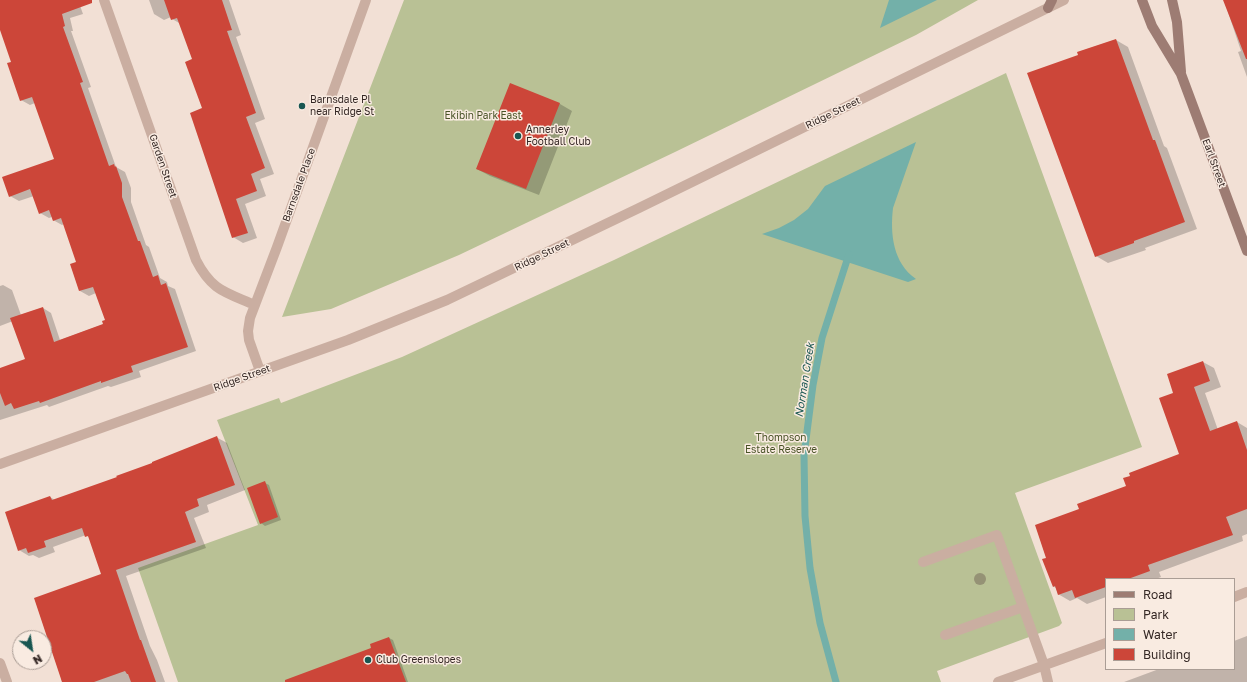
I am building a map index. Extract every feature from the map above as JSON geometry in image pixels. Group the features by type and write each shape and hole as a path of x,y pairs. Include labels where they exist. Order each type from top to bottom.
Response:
{"main road":[{"name":"Earl Street","path":"1142,0 1152,26 1181,74 1247,252"},
{"name":"Earl Street","path":"1172,0 1177,22 1181,74"}],"street":[{"name":"Garden Street","path":"104,0 196,260 213,286 255,305"},
{"name":"Barnsdale Place","path":"260,371 249,340 248,331 250,318 366,0"},
{"name":"Ridge Street","path":"0,464 355,337 447,300 639,208 1050,4 1064,0"},
{"path":"923,562 997,536 1044,665 1048,682"},
{"path":"1235,597 1247,592"},
{"path":"945,635 1023,607"},
{"path":"998,682 1105,643"},
{"path":"0,663 7,682"}],"green space":[{"name":"Ekibin Park East","path":"404,0 978,0 916,35 459,255 331,309 282,317"},
{"name":"Thompson Estate Reserve","path":"1006,73 1142,447 1015,493 1062,623 1059,626 937,671 941,682 178,682 138,568 258,525 217,420 279,398 281,403 402,357 614,260"}],"water":[{"path":"889,0 937,0 880,28"},
{"path":"916,142 893,208 892,228 895,247 902,265 916,279 908,282 762,234 779,228 794,220 808,209 825,186"}],"building":[{"path":"0,0 92,0 92,3 62,14 65,26 63,27 83,82 80,83 109,166 114,164 115,167 116,166 122,183 122,197 138,241 140,241 153,277 158,275 161,285 166,283 188,347 131,366 133,372 101,383 101,381 40,403 39,401 14,409 11,403 5,406 0,393 0,368 25,359 10,318 43,307 54,342 103,324 102,321 105,320 93,287 79,291 70,264 76,262 61,218 53,221 49,210 39,214 30,189 9,197 2,177 54,159 32,97 20,101 7,63 11,62 0,30"},
{"path":"164,0 222,0 232,30 227,31 256,113 246,117 265,168 251,174 257,191 236,199 248,233 232,238 190,113 202,108 185,62 192,59 177,18 171,20"},
{"path":"1223,0 1247,0 1247,59 1246,59"},
{"path":"1116,39 1185,222 1095,257 1027,73 1078,55 1077,52"},
{"name":"Annerley Football Club","path":"510,83 560,103 526,189 476,169"},
{"path":"1203,361 1210,381 1194,387 1210,431 1237,421 1247,450 1247,509 1226,517 1233,535 1148,565 1150,571 1131,578 1105,578 1105,587 1075,598 1072,590 1058,595 1055,586 1053,587 1042,559 1046,558 1035,525 1079,509 1077,504 1126,486 1123,478 1130,476 1129,473 1179,454 1159,398 1173,393 1167,374"},
{"path":"217,436 235,485 197,499 199,506 185,512 196,542 116,570 156,682 131,682 125,671 94,682 62,682 52,652 52,630 45,630 34,598 101,574 88,536 85,537 82,528 44,541 46,547 28,553 26,548 18,551 5,512 50,496 52,500 117,477 116,476"},
{"path":"265,481 278,517 260,524 247,488"},
{"name":"Club Greenslopes","path":"389,637 406,682 285,682 285,680 371,648 370,644"}],"waterway":[{"name":"Norman Creek","path":"836,682 820,623 810,568 805,516 804,455 813,385 822,338 849,254"}],"place":[{"name":"Barnsdale Pl near Ridge St","path":"302,106"},
{"name":"Annerley Football Club","path":"518,136"},
{"name":"Club Greenslopes","path":"368,660"}]}
